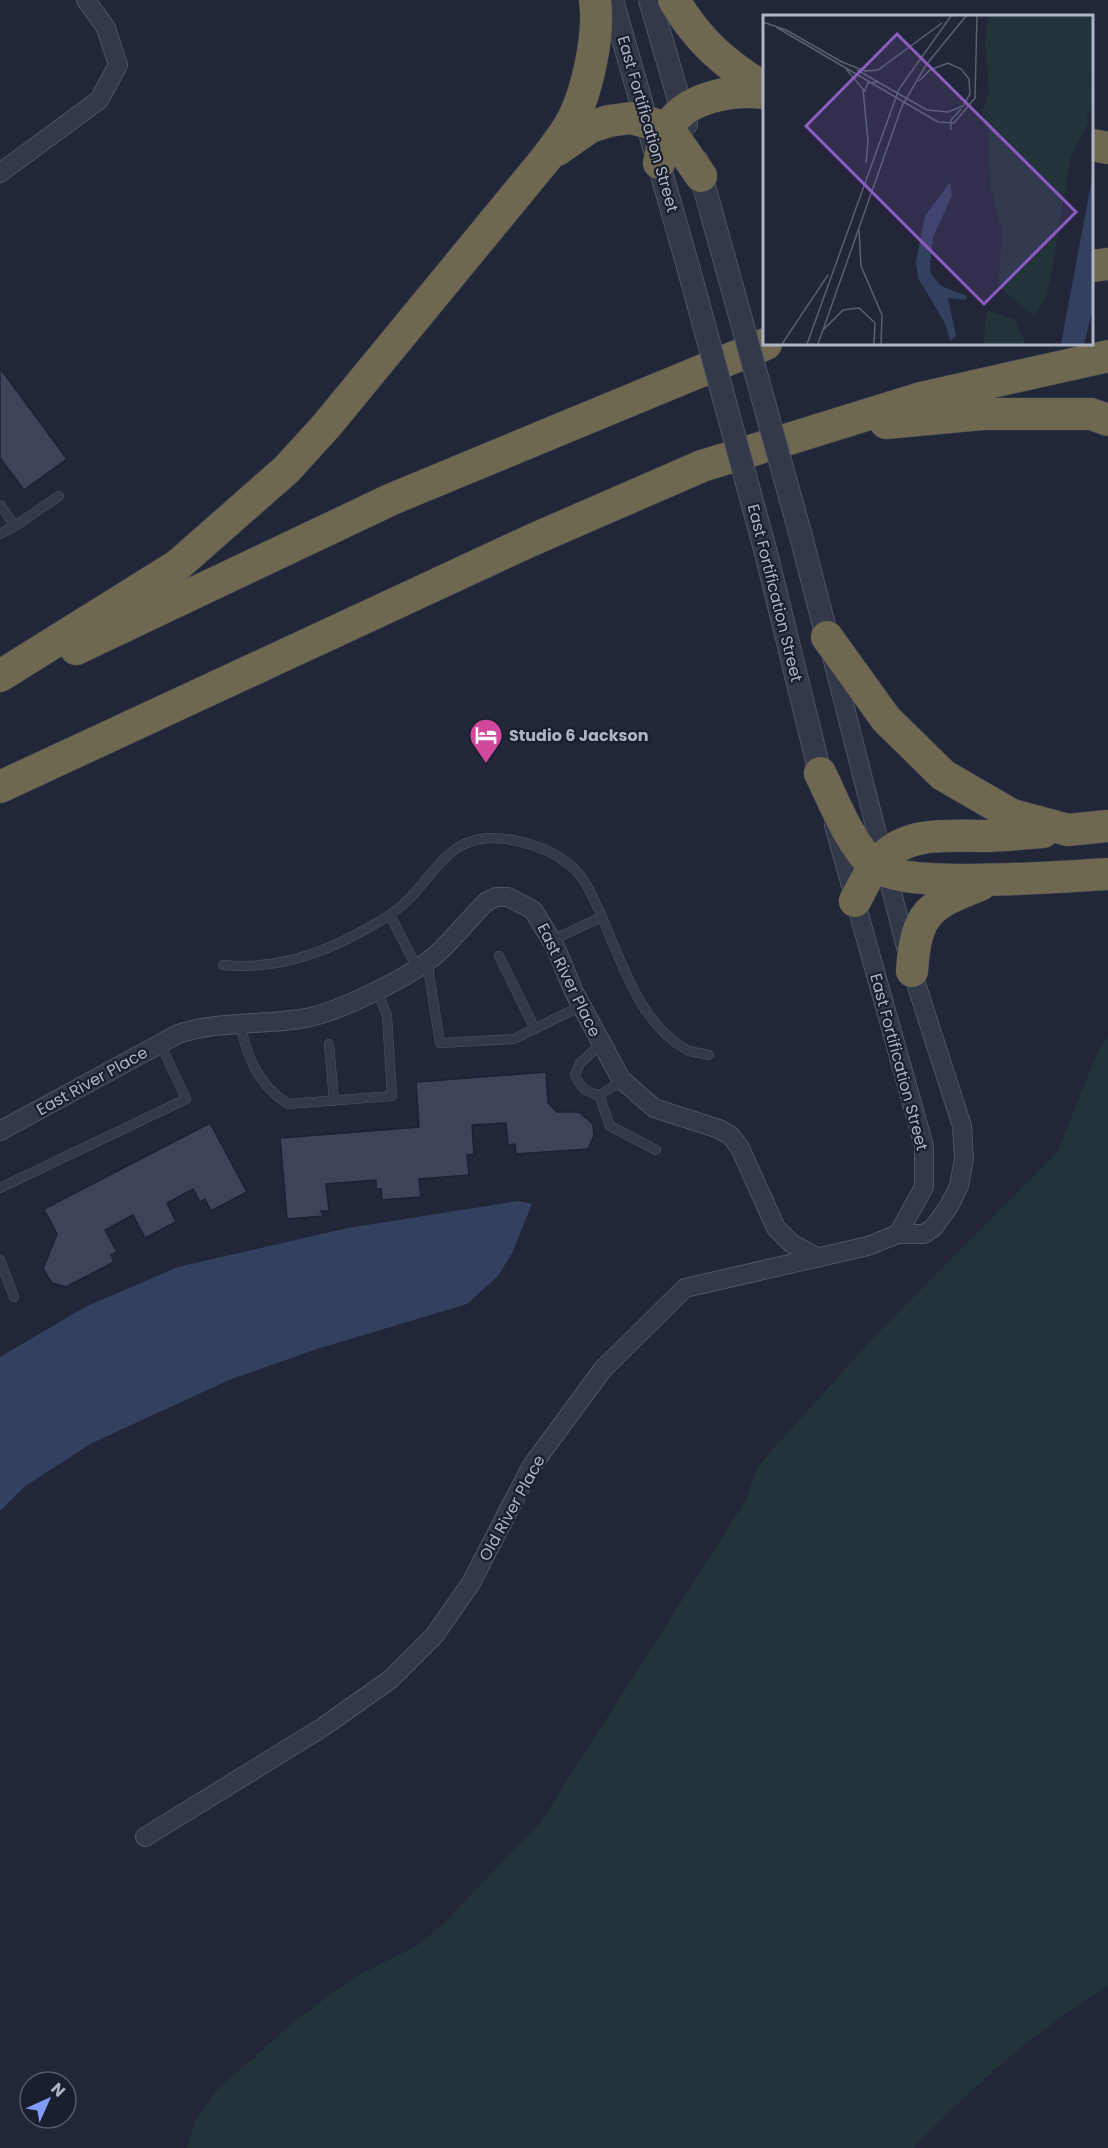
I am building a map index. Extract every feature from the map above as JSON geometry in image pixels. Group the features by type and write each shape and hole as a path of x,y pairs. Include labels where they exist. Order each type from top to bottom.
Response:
{"highway":[{"path":"0,676 178,565 287,469 327,425 548,156 570,124 589,70 597,17 595,0"},
{"path":"674,0 688,23 715,54 763,87"},
{"path":"548,156 590,127 631,118 666,120 716,96 750,91 763,93"},
{"path":"659,163 666,120"},
{"path":"666,120 701,176"},
{"path":"1093,145 1108,148"},
{"path":"1093,266 1108,264"},
{"path":"0,686 392,499 764,345"},
{"path":"0,787 554,530 702,466 921,398 1108,357"},
{"path":"822,429 982,414 1091,414 1108,420"},
{"path":"827,637 886,719 943,775 1012,815 1068,830"},
{"path":"820,773 845,825 882,864 914,878 992,880 1108,874"},
{"path":"855,900 882,864 909,841 938,835 984,836 1108,826"},
{"path":"912,971 914,941 927,913 940,901 992,880"}],"street":[{"path":"0,173 99,100 118,65 106,28 86,0"},
{"name":"East Fortification Street","path":"612,0 666,120"},
{"path":"650,0 666,120"},
{"name":"East Fortification Street","path":"659,163 766,553 820,773 924,1146 924,1187 898,1234"},
{"path":"701,176 802,540 882,864 912,971 962,1126 964,1159 959,1186 950,1206 934,1227 924,1234 898,1234"},
{"name":"East River Place","path":"0,1131 160,1043 193,1029 317,1016 376,989 422,964 452,939 486,902 496,897 508,897 533,910 552,940 581,1006 623,1081 654,1108 719,1129 730,1136 740,1148 776,1228 791,1243 818,1258"},
{"name":"Old River Place","path":"145,1837 323,1727 391,1679 434,1636 471,1583 531,1467 603,1369 685,1288 868,1246 898,1234"}],"lane":[{"path":"0,534 59,496"},
{"path":"0,505 15,526"},
{"path":"223,965 252,968 284,964 313,955 390,915 451,850 481,839 514,840 545,848 571,866 588,887 643,1009 665,1033 688,1051 709,1055"},
{"path":"390,915 422,964 440,1042 514,1039 581,1006"},
{"path":"552,940 602,917"},
{"path":"498,956 535,1029"},
{"path":"240,1024 245,1047 256,1074 274,1095 288,1104 392,1096 387,1016 376,989"},
{"path":"0,1188 186,1099 160,1043"},
{"path":"329,1044 334,1101"},
{"path":"601,1044 580,1063 575,1075 586,1092 599,1095 623,1081"},
{"path":"599,1095 610,1126 656,1150"},
{"path":"0,1260 14,1297"}],"shaded area":[{"path":"1108,1036 1108,1986 1030,2041 959,2103 913,2148 187,2148 195,2120 218,2089 296,2020 353,1978 418,1945 444,1923 540,1823 746,1500 757,1467 874,1337 1058,1151 1097,1053"}],"water":[{"path":"518,1201 532,1204 512,1253 498,1276 467,1304 317,1349 229,1380 90,1444 24,1487 0,1511 0,1357 85,1307 178,1267 348,1228"}],"building":[{"path":"0,368 67,459 24,490 0,458"},
{"path":"546,1072 548,1103 557,1112 579,1112 593,1124 594,1136 588,1149 516,1154 515,1144 508,1145 506,1123 472,1125 474,1154 467,1155 469,1175 419,1179 421,1197 382,1200 381,1189 376,1189 376,1180 326,1184 329,1211 321,1211 324,1216 287,1219 280,1138 419,1127 416,1082"},
{"path":"210,1123 247,1192 211,1211 205,1199 200,1202 193,1189 167,1203 176,1222 145,1238 133,1215 105,1230 117,1252 111,1255 114,1262 66,1287 52,1283 43,1269 57,1234 44,1209"}],"place":[{"name":"Studio 6 Jackson","path":"486,764"}]}
